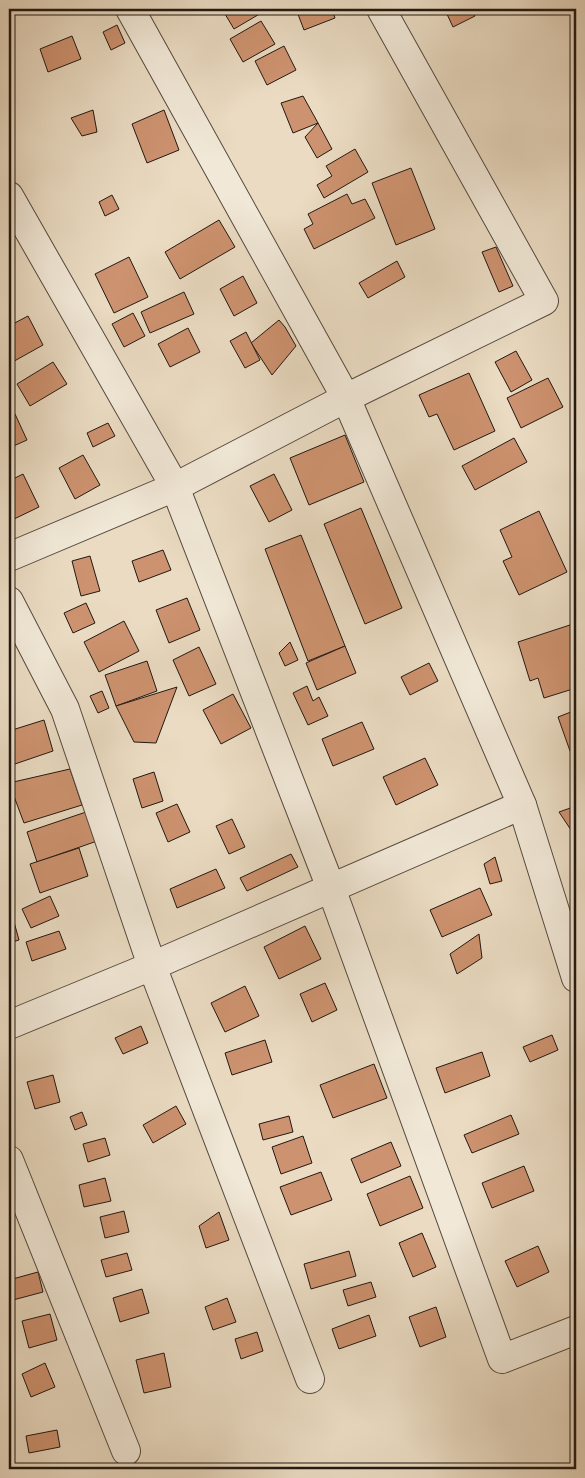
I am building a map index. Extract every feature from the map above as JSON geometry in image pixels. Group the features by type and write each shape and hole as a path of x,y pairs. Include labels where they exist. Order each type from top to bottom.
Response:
{"street":[{"path":"130,9 346,398 522,804 576,978"},
{"path":"9,557 175,487 346,398 544,301 381,9"},
{"path":"9,196 175,487 331,888 502,1359 576,1330"},
{"path":"9,601 65,709 152,966 310,1379"},
{"path":"9,1025 152,966 522,804"},
{"path":"9,1160 126,1451"}],"building":[{"path":"222,9 268,9 234,29"},
{"path":"296,9 332,9 335,18 304,30"},
{"path":"452,9 471,9 475,16 453,27 446,12"},
{"path":"261,21 275,44 243,62 230,39"},
{"path":"117,25 125,43 111,50 103,32"},
{"path":"72,36 81,59 48,72 40,49"},
{"path":"284,46 296,70 267,85 255,61"},
{"path":"303,96 318,123 293,133 281,103"},
{"path":"93,110 97,132 82,136 71,118"},
{"path":"164,110 179,150 147,163 132,124"},
{"path":"318,123 332,149 317,158 305,137"},
{"path":"355,149 368,172 324,198 317,185 332,176 326,166"},
{"path":"411,168 435,229 396,245 372,183"},
{"path":"347,194 352,204 365,199 375,218 314,249 304,229 313,224 308,214"},
{"path":"112,195 119,209 105,216 99,202"},
{"path":"219,220 235,247 180,279 165,252"},
{"path":"496,247 513,286 499,292 482,252"},
{"path":"129,257 148,297 114,313 95,274"},
{"path":"397,261 405,277 368,298 359,283"},
{"path":"243,276 257,303 234,316 220,289"},
{"path":"184,292 194,314 150,333 141,312"},
{"path":"133,313 145,336 124,347 112,324"},
{"path":"28,316 43,345 9,364 9,326"},
{"path":"279,320 296,346 272,375 251,343"},
{"path":"188,328 200,352 170,367 158,344"},
{"path":"246,332 260,360 245,368 230,341"},
{"path":"516,351 532,380 511,392 495,362"},
{"path":"53,362 67,384 30,406 17,384"},
{"path":"469,373 495,431 454,450 437,414 429,417 419,395"},
{"path":"548,378 563,407 521,428 507,398"},
{"path":"15,414 27,440 9,448 9,416"},
{"path":"108,423 115,436 93,447 87,433"},
{"path":"345,435 364,482 309,505 290,458"},
{"path":"514,438 527,462 475,490 462,466"},
{"path":"83,455 100,485 75,499 59,468"},
{"path":"23,474 39,507 12,520 9,515 9,481"},
{"path":"274,474 292,510 269,522 250,486"},
{"path":"361,508 402,608 365,624 324,524"},
{"path":"539,511 567,572 519,595 503,561 512,557 500,530"},
{"path":"301,535 345,646 308,661 265,549"},
{"path":"163,550 171,570 139,582 132,561"},
{"path":"90,556 100,591 81,596 72,561"},
{"path":"187,598 200,630 169,643 156,610"},
{"path":"86,603 95,623 73,633 64,613"},
{"path":"124,621 139,651 99,672 84,642"},
{"path":"576,623 576,658 572,659 576,671 576,688 544,698 538,678 530,681 518,642"},
{"path":"290,642 298,660 285,666 279,653"},
{"path":"345,646 356,673 317,690 306,663"},
{"path":"199,647 216,684 189,696 173,660"},
{"path":"147,661 157,691 116,706 105,675"},
{"path":"429,663 438,681 410,695 401,677"},
{"path":"307,686 313,701 319,697 328,716 308,725 293,693"},
{"path":"177,687 156,743 134,742 116,706"},
{"path":"102,691 109,708 98,713 90,696"},
{"path":"233,694 251,728 221,744 203,710"},
{"path":"576,710 576,748 570,751 558,717"},
{"path":"44,720 53,751 9,766 9,731"},
{"path":"362,722 374,749 333,766 322,739"},
{"path":"425,758 438,785 396,805 383,777"},
{"path":"70,769 82,805 24,823 9,783"},
{"path":"154,772 163,801 142,808 133,779"},
{"path":"177,804 190,832 168,842 156,813"},
{"path":"576,806 576,835 575,836 559,812"},
{"path":"89,811 100,840 37,862 27,832"},
{"path":"232,819 245,847 229,854 216,826"},
{"path":"79,848 88,876 40,893 30,864"},
{"path":"291,854 298,867 247,891 240,878"},
{"path":"495,857 502,881 490,884 484,864"},
{"path":"216,869 225,888 177,908 170,889"},
{"path":"480,888 492,915 442,937 430,910"},
{"path":"50,896 59,916 31,928 22,909"},
{"path":"9,904 19,940 9,943"},
{"path":"305,926 321,959 279,979 264,947"},
{"path":"59,931 66,949 32,961 26,942"},
{"path":"479,934 482,958 457,974 450,954"},
{"path":"325,983 337,1010 312,1022 300,994"},
{"path":"245,986 259,1016 225,1032 211,1003"},
{"path":"141,1026 148,1043 123,1054 115,1038"},
{"path":"552,1035 558,1050 530,1062 523,1047"},
{"path":"265,1040 272,1062 232,1075 225,1053"},
{"path":"482,1052 490,1076 445,1093 436,1068"},
{"path":"374,1064 387,1098 333,1118 320,1085"},
{"path":"53,1075 60,1102 35,1109 27,1082"},
{"path":"176,1106 186,1124 153,1143 143,1125"},
{"path":"82,1112 87,1125 75,1130 70,1117"},
{"path":"511,1115 519,1134 472,1153 464,1135"},
{"path":"289,1116 293,1132 263,1140 259,1124"},
{"path":"303,1136 312,1163 281,1174 272,1147"},
{"path":"105,1138 110,1155 88,1162 83,1144"},
{"path":"391,1142 401,1166 361,1183 351,1159"},
{"path":"524,1166 534,1191 492,1208 482,1183"},
{"path":"321,1172 332,1200 291,1215 280,1187"},
{"path":"410,1176 423,1208 380,1226 367,1194"},
{"path":"105,1178 111,1201 84,1207 79,1185"},
{"path":"124,1211 129,1232 105,1238 100,1217"},
{"path":"219,1212 229,1240 206,1248 199,1226"},
{"path":"422,1233 436,1267 413,1277 399,1243"},
{"path":"538,1246 549,1272 517,1287 505,1261"},
{"path":"349,1251 356,1276 311,1289 304,1264"},
{"path":"127,1253 132,1270 106,1277 101,1260"},
{"path":"38,1272 43,1292 13,1300 9,1280"},
{"path":"371,1282 376,1297 348,1306 343,1290"},
{"path":"142,1289 149,1313 120,1322 113,1298"},
{"path":"227,1298 236,1322 213,1330 205,1307"},
{"path":"436,1307 446,1337 420,1347 409,1317"},
{"path":"50,1314 57,1340 29,1348 22,1321"},
{"path":"369,1315 376,1336 339,1349 332,1329"},
{"path":"257,1332 263,1351 241,1359 235,1339"},
{"path":"164,1353 171,1387 144,1393 136,1360"},
{"path":"45,1363 55,1387 31,1397 22,1374"},
{"path":"57,1430 60,1447 29,1453 26,1436"}]}
